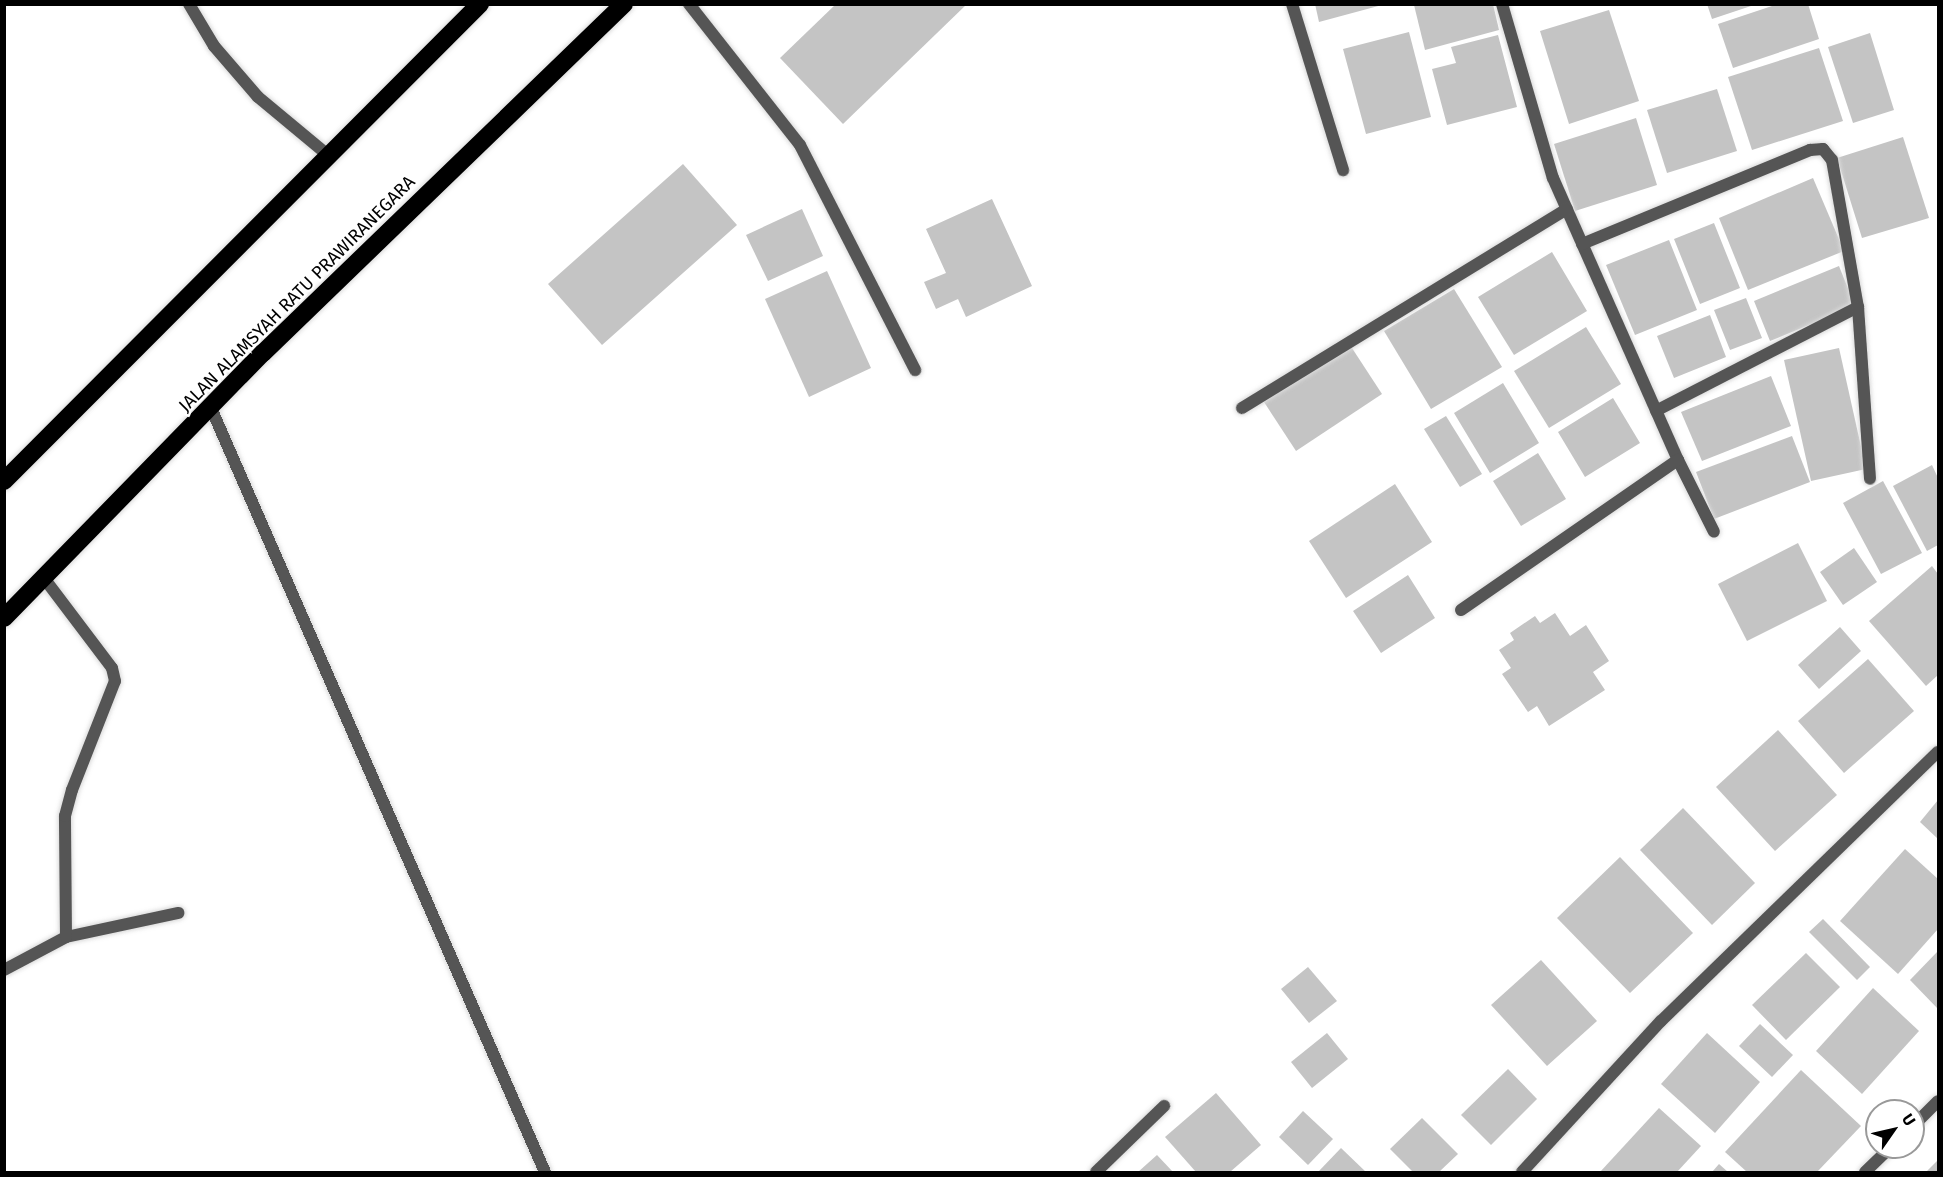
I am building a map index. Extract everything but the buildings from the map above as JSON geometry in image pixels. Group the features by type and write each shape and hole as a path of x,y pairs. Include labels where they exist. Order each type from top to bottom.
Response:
{"highway":[{"path":"4,481 480,4"},
{"name":"JALAN ALAMSYAH RATU PRAWIRANEGARA","path":"4,618 212,408 262,353 624,4"}],"street":[{"path":"189,4 214,46 258,97 329,156"},
{"path":"689,4 800,145 915,370"},
{"path":"1292,4 1343,170"},
{"path":"1502,4 1552,178 1677,460 1714,532"},
{"path":"1582,244 1810,150 1823,149 1832,160 1858,307 1870,479"},
{"path":"1242,408 1567,209"},
{"path":"1656,411 1858,307"},
{"path":"212,408 545,1173"},
{"path":"1461,610 1677,460"},
{"path":"44,578 112,668 115,681 72,790 65,816 66,937"},
{"path":"1522,1173 1661,1021 1938,752"},
{"path":"4,970 46,951 66,937 178,913"},
{"path":"1925,1113 1938,1101"},
{"path":"1096,1173 1164,1106"},
{"path":"1865,1173 1879,1159"}]}
